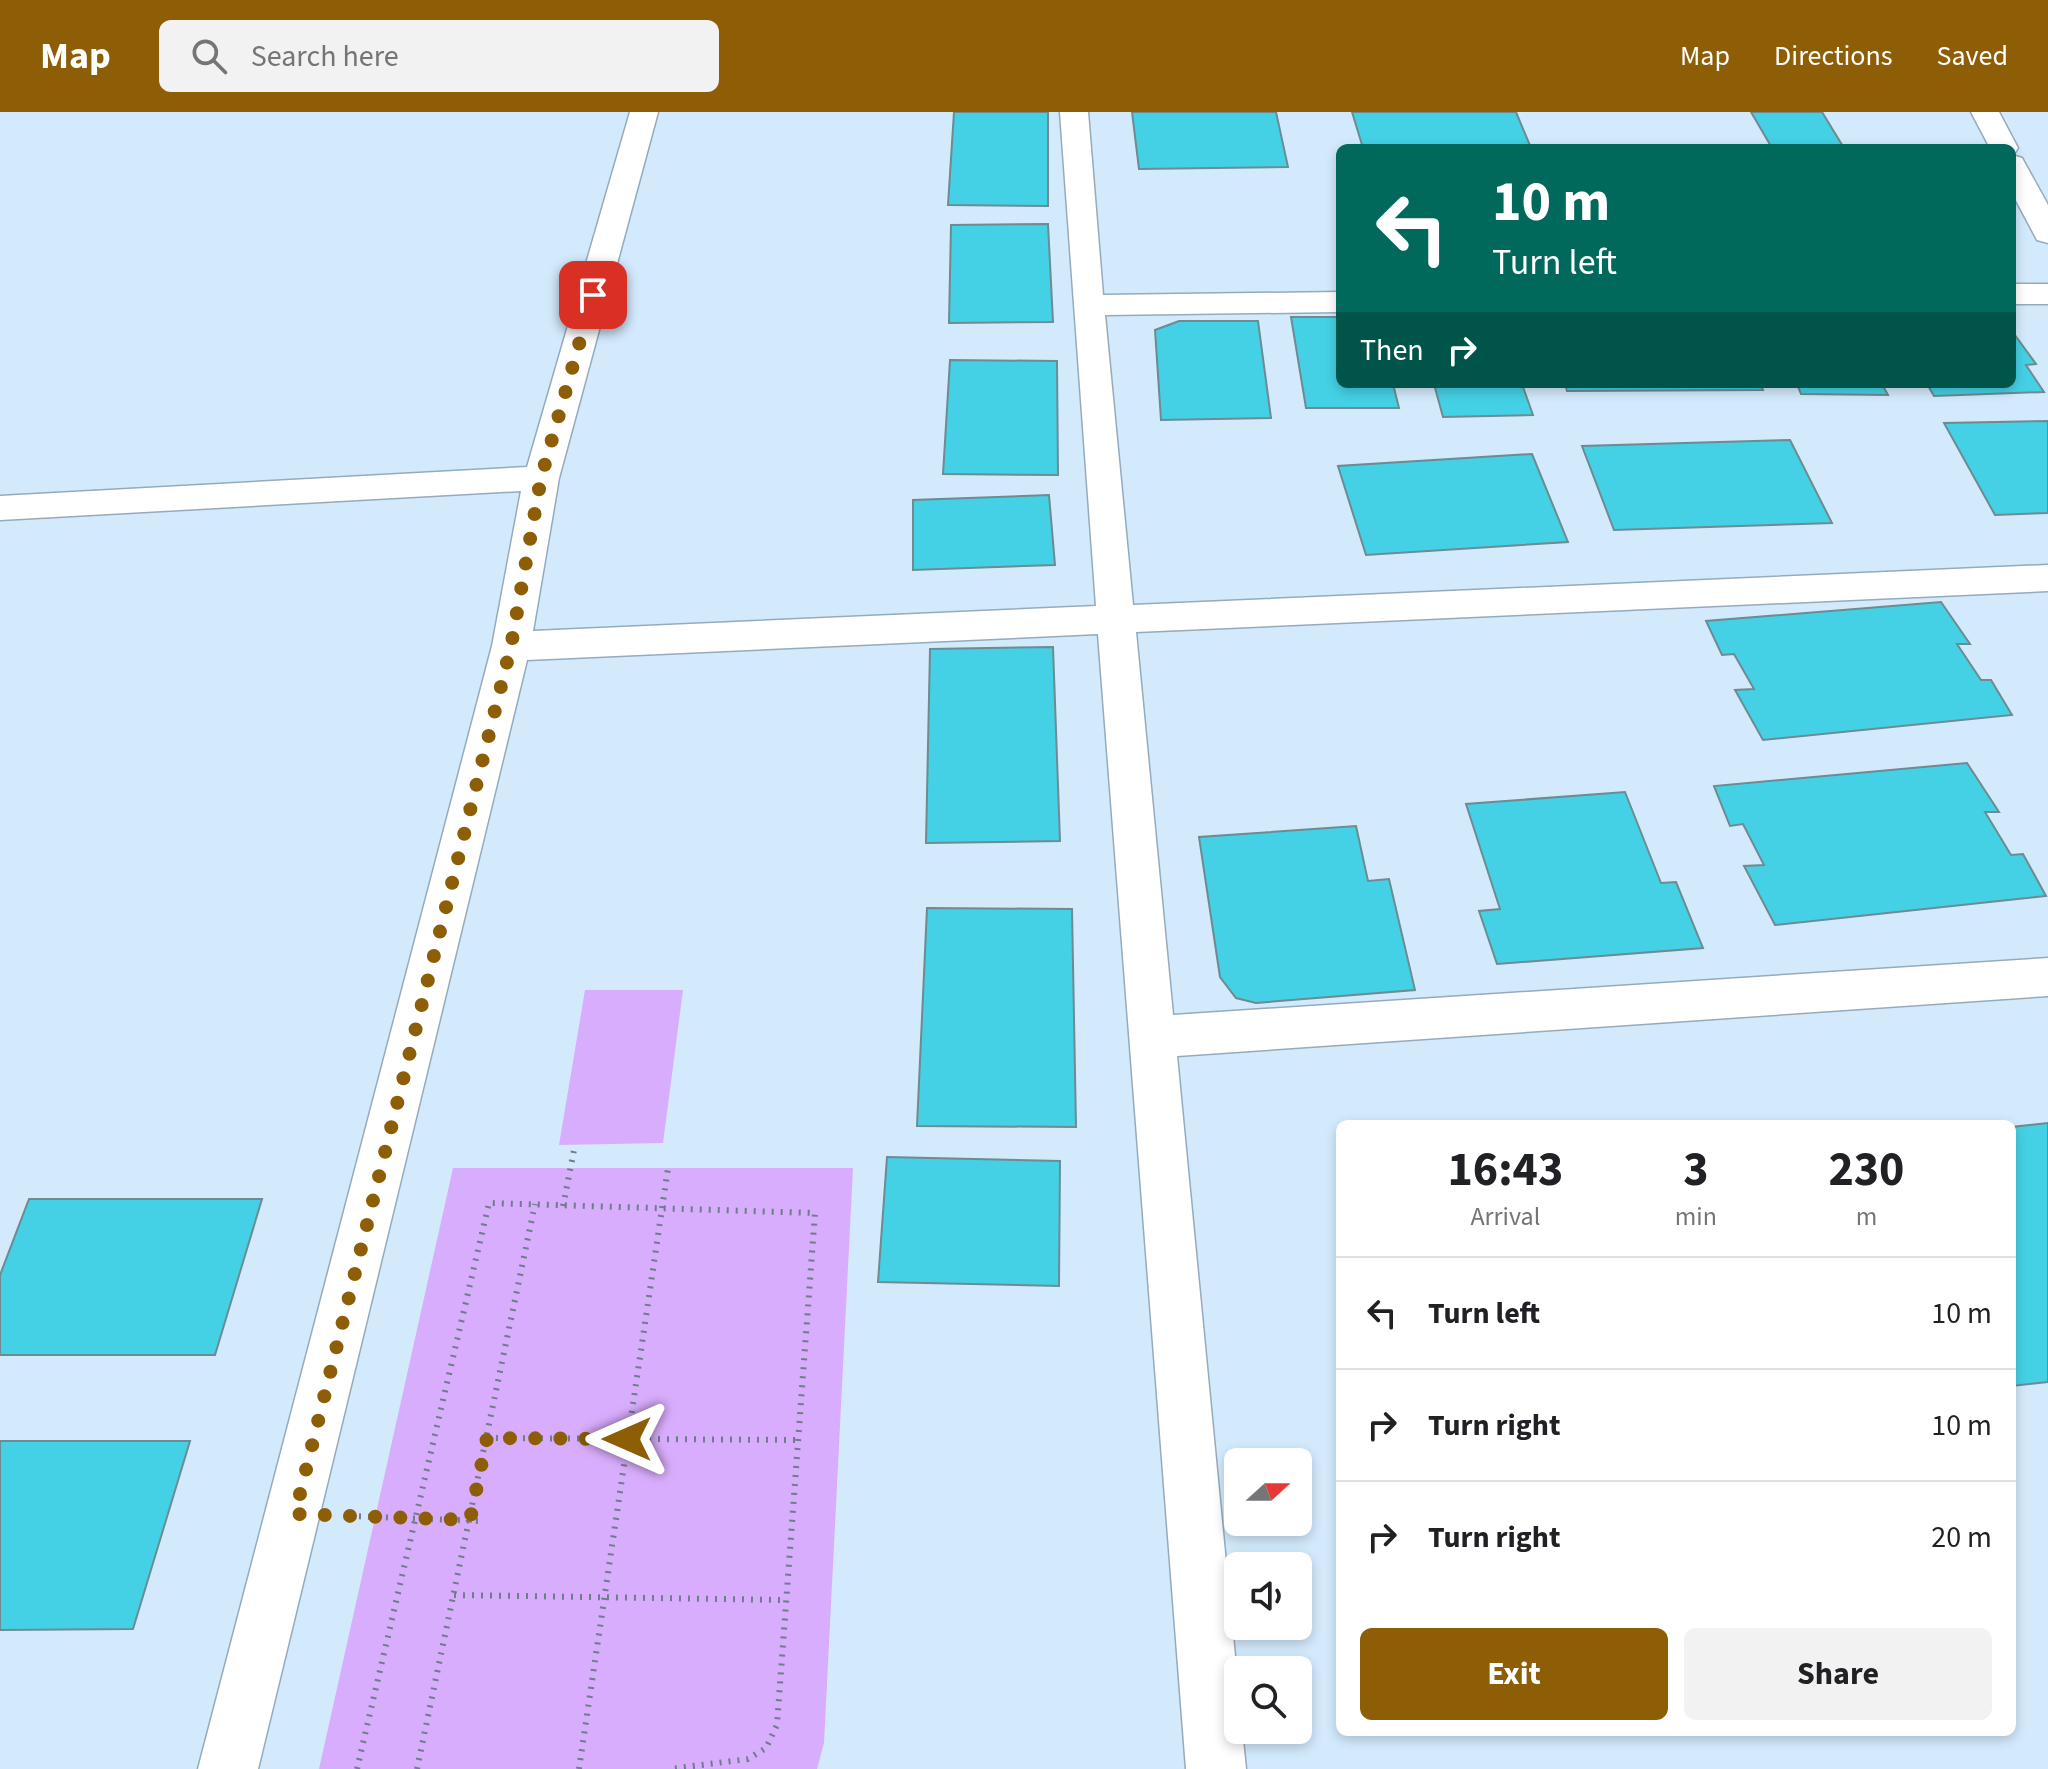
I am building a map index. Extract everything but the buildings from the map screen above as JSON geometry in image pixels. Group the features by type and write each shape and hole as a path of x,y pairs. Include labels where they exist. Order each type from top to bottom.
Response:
{"street":[{"path":"228,1769 295,1514 511,646 541,478 644,112"},
{"path":"1074,112 1088,305 1216,1769"},
{"path":"1985,112 2002,144"},
{"path":"2016,172 2048,234"},
{"path":"2016,294 2048,294"},
{"path":"1088,305 1336,302"},
{"path":"0,508 541,478"},
{"path":"511,646 2048,578"},
{"path":"1151,1037 2048,977"}],"path":[{"path":"563,1206 575,1145"},
{"path":"579,1769 668,1168"},
{"path":"357,1769 489,1203 815,1213 777,1725 766,1748 748,1759 670,1769"},
{"path":"417,1769 535,1204"},
{"path":"487,1438 799,1440"},
{"path":"295,1514 481,1521"},
{"path":"454,1595 786,1600"}],"shaded area":[{"path":"585,990 683,990 663,1143 559,1145"},
{"path":"453,1168 853,1168 824,1743 817,1769 319,1769"}],"route":[{"path":"593,295 541,478 511,646 295,1514 470,1520 487,1438 627,1439"}]}
